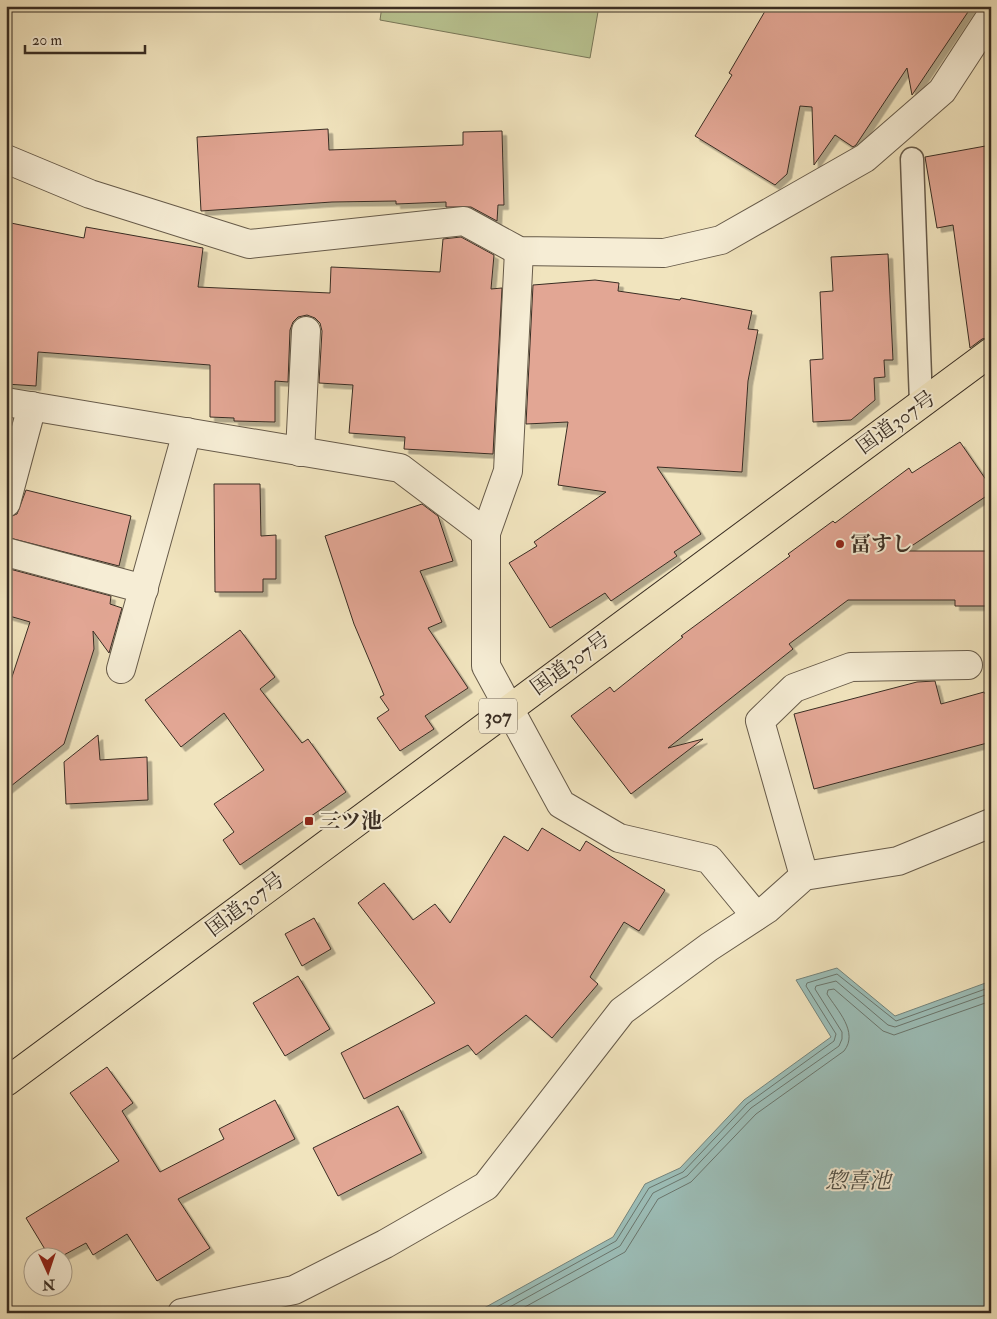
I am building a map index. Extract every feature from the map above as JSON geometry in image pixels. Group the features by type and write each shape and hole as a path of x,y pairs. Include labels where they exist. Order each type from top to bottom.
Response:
{"highway":[{"name":"国道307号","path":"6,1082 991,352"}],"street":[{"path":"6,159 90,194 250,244 464,221 519,251 664,253 721,240 865,158 942,91 991,16"},
{"path":"519,251 508,471 486,533 486,666 510,707 561,804 619,838 709,859 756,916"},
{"path":"300,452 306,331"},
{"path":"6,503 19,404 400,468 486,533"},
{"path":"121,669 187,432"},
{"path":"6,552 144,589"},
{"path":"804,876 760,721 794,688 851,667 968,665"},
{"path":"182,1313 294,1290 385,1244 486,1186 622,1011 709,947 756,916 804,876 898,862 991,823"}],"lane":[{"path":"912,159 921,403"}],"green space":[{"path":"382,6 599,6 590,58 380,20"}],"water":[{"name":"惣喜池","path":"837,968 895,1016 991,981 991,1313 475,1313 613,1237 645,1184 680,1168 744,1100 831,1037 796,980"}],"building":[{"path":"768,6 972,6 912,95 907,68 853,147 835,135 814,165 812,107 800,106 787,174 775,185 695,136 732,75 729,73"},
{"path":"328,129 329,150 463,145 463,132 502,131 504,205 498,205 497,221 471,207 446,207 446,202 396,204 396,201 332,202 201,211 197,137"},
{"path":"991,145 991,337 982,339 970,348 953,225 937,228 925,157"},
{"path":"6,222 84,238 86,227 203,248 198,287 330,293 331,267 440,272 443,239 461,237 494,255 491,289 502,288 493,454 404,449 405,437 349,433 353,385 319,383 322,331 320,323 315,318 307,315 298,317 293,322 290,330 288,382 275,381 275,422 234,421 234,418 210,417 210,365 38,352 36,386 6,384"},
{"path":"888,254 893,360 884,360 885,377 874,378 875,400 851,420 813,422 810,360 823,359 820,292 833,291 831,257"},
{"path":"595,280 619,283 618,291 680,300 681,298 752,311 748,329 758,330 748,381 742,472 657,467 701,534 674,552 677,556 611,601 605,593 550,628 509,563 537,546 534,542 606,492 558,485 568,422 526,424 533,285"},
{"path":"960,442 991,487 991,493 904,551 989,551 989,606 955,606 955,600 848,600 789,644 793,649 668,748 703,739 631,794 571,716 610,687 614,692 683,637 681,636 790,556 788,554 833,521 835,523 909,468 912,473"},
{"path":"214,484 260,484 261,536 276,535 276,579 263,579 263,592 215,592"},
{"path":"26,490 131,516 119,566 6,537 6,518 17,514"},
{"path":"422,504 438,516 453,561 420,571 442,622 428,628 468,688 425,716 434,729 400,751 377,718 389,710 380,697 384,695 354,624 325,536"},
{"path":"6,568 111,596 110,604 122,608 109,653 93,631 94,649 64,744 6,790 6,695 30,622 6,615"},
{"path":"240,630 275,677 260,689 302,743 308,739 346,792 240,865 223,840 234,832 214,804 264,770 224,713 181,747 145,700"},
{"path":"935,681 941,704 984,692 985,694 991,693 991,742 814,789 794,714 917,682"},
{"path":"98,735 100,760 147,757 148,800 66,804 64,762"},
{"path":"542,828 580,851 586,841 665,890 639,931 624,922 590,977 598,984 552,1038 526,1015 476,1055 468,1045 364,1099 341,1053 435,1003 358,903 384,883 413,920 435,904 450,923 504,836 528,851"},
{"path":"314,918 331,949 302,966 285,934"},
{"path":"298,976 330,1029 285,1056 253,1003"},
{"path":"107,1067 133,1103 122,1111 160,1172 224,1139 219,1129 275,1100 295,1139 178,1199 210,1248 157,1281 127,1234 93,1255 86,1243 72,1251 72,1246 43,1246 26,1218 119,1161 70,1093"},
{"path":"398,1106 422,1153 338,1196 313,1148"}],"place":[{"name":"冨すし","path":"840,544"},
{"name":"三ツ池","path":"309,821"}]}
